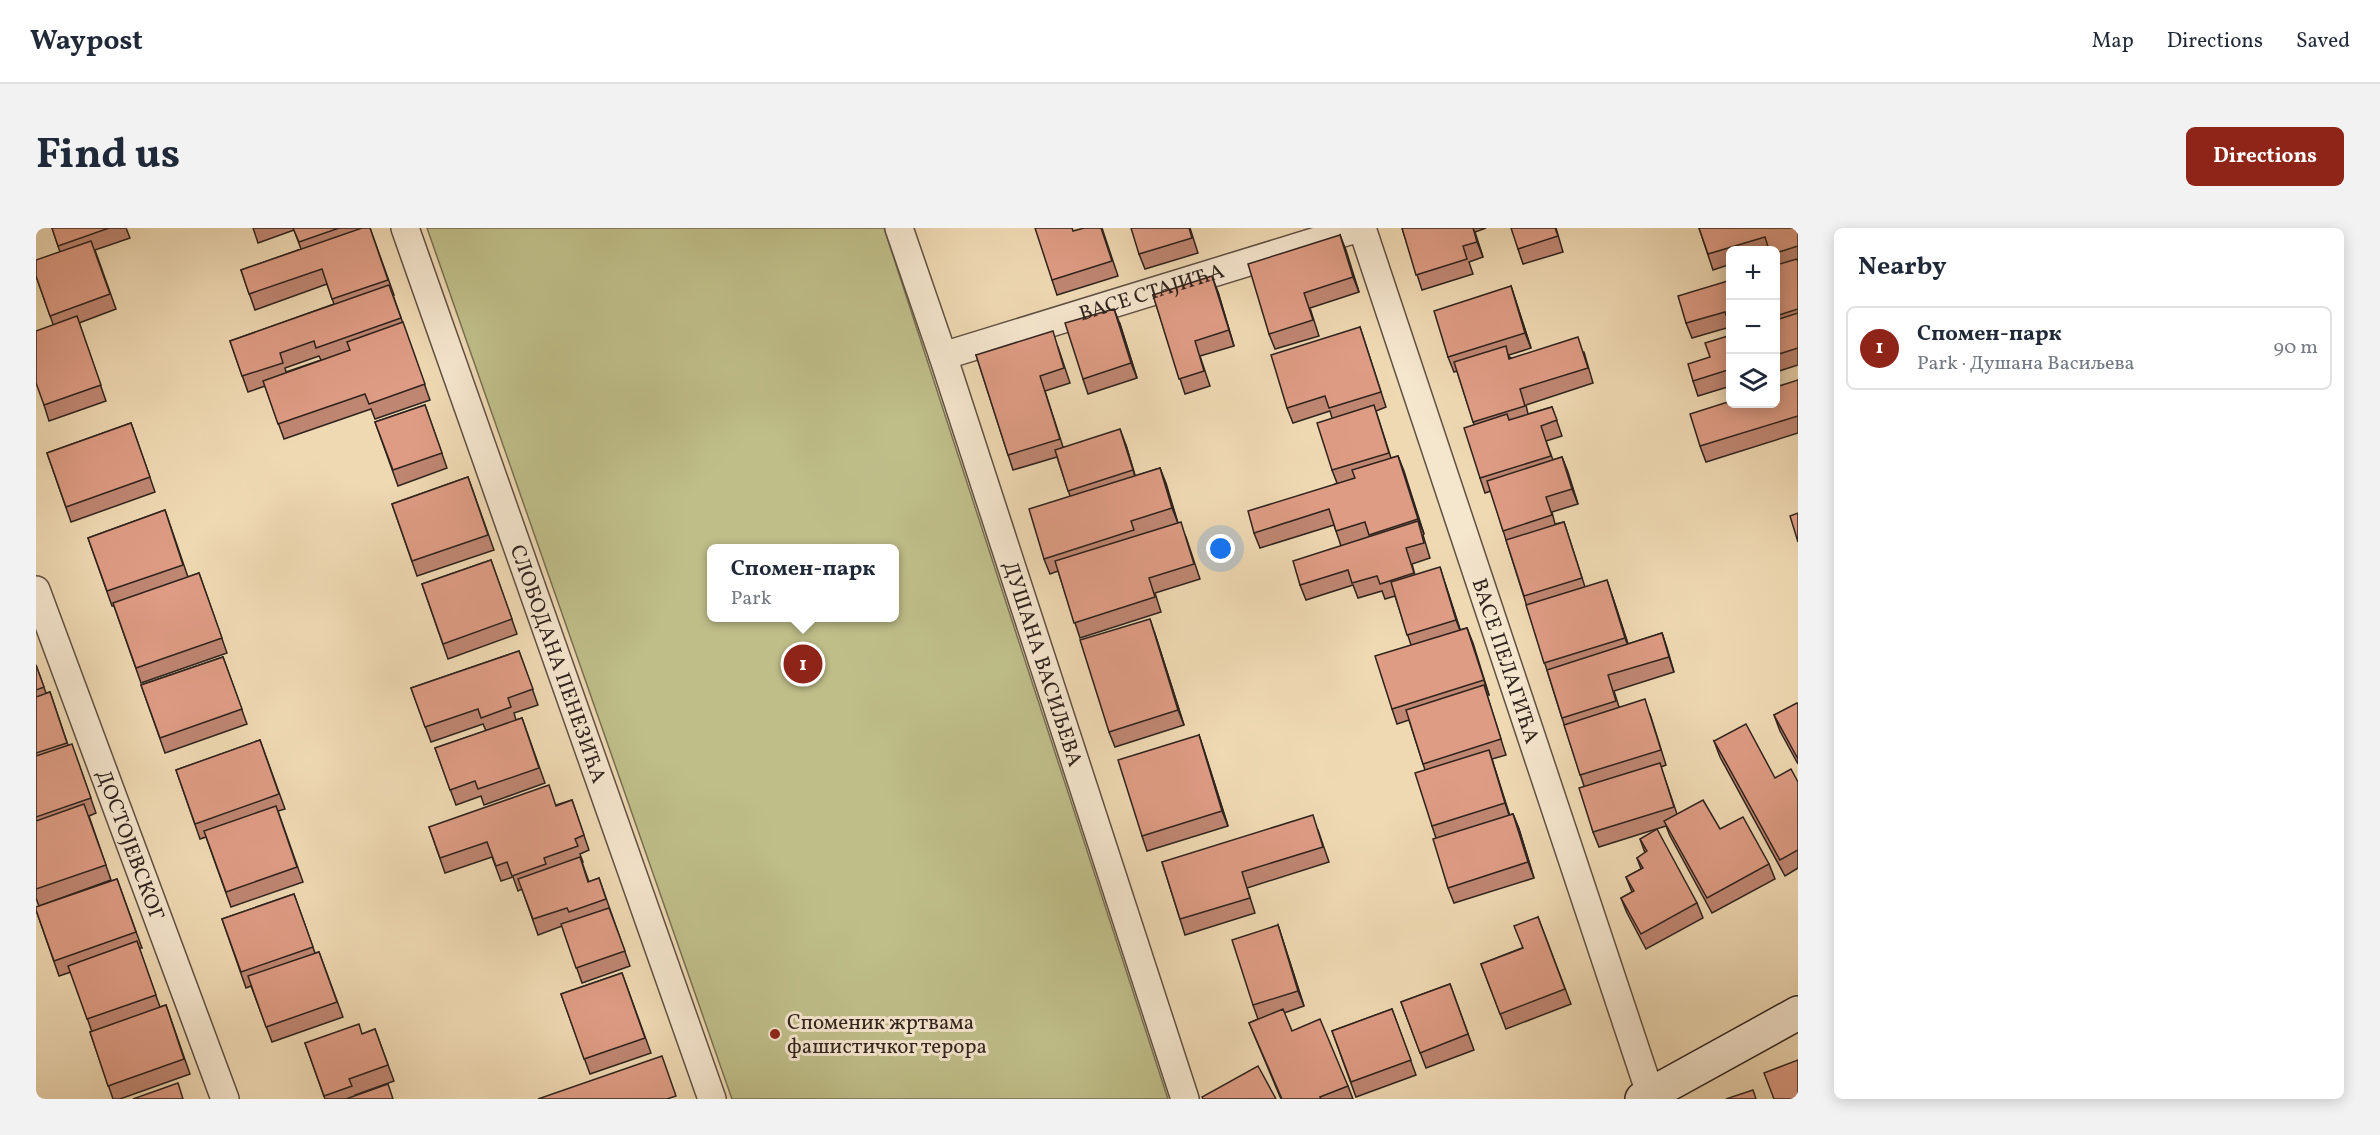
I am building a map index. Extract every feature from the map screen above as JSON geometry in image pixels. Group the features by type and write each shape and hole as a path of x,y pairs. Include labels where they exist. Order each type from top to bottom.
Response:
{"street":[{"name":"СЛОБОДАНА ПЕНЕЗИЋА","path":"405,228 712,1099"},
{"name":"ДУШАНА ВАСИЉЕВА","path":"899,228 943,356 1185,1099"},
{"name":"ВАСЕ СТАЈИЋА","path":"943,356 1360,228"},
{"name":"ВАСЕ ПЕЛАГИЋА","path":"1360,228 1648,1097"},
{"name":"ДОСТОЈЕВСКОГ","path":"36,590 225,1099"},
{"path":"1648,1097 1798,1013"}],"shaded area":[{"path":"427,228 884,228 1168,1099 732,1099"}],"building":[{"path":"52,228 109,228 58,246"},
{"path":"293,228 339,228 299,242"},
{"path":"362,228 370,228 388,280 332,299 322,269 249,294 241,270"},
{"path":"1035,228 1072,228 1073,231 1084,228 1101,228 1112,261 1052,280"},
{"path":"1131,228 1189,228 1192,238 1139,254"},
{"path":"1402,228 1473,228 1477,242 1463,246 1467,259 1416,275"},
{"path":"1511,228 1555,228 1558,236 1518,249"},
{"path":"1699,228 1797,228 1798,246 1780,252 1780,246 1768,246 1765,237 1735,246 1726,246 1726,249 1708,254"},
{"path":"1340,235 1353,277 1304,293 1313,320 1269,334 1248,264"},
{"path":"91,241 110,294 50,316 36,276 36,260"},
{"path":"1797,259 1798,262 1798,309 1780,315 1780,300 1780,264"},
{"path":"1212,276 1229,330 1195,341 1204,371 1179,379 1153,295"},
{"path":"1726,282 1726,315 1725,312 1686,323 1678,296"},
{"path":"389,285 401,318 316,348 314,341 280,353 283,363 242,376 230,341"},
{"path":"1511,286 1525,333 1448,357 1434,311"},
{"path":"1114,309 1131,363 1083,379 1065,323"},
{"path":"1798,313 1798,348 1780,354 1780,319"},
{"path":"77,316 101,385 44,405 36,383 36,331"},
{"path":"403,322 425,384 369,404 365,394 278,424 263,381 350,350 347,342"},
{"path":"1360,327 1381,392 1329,408 1325,396 1287,408 1271,355"},
{"path":"1053,331 1064,368 1040,376 1060,439 1008,455 976,355"},
{"path":"1578,337 1588,368 1520,389 1525,406 1473,422 1454,362 1506,346 1509,359"},
{"path":"1726,337 1726,371 1693,381 1688,364 1710,357 1705,343"},
{"path":"1798,380 1798,416 1700,446 1690,414 1726,403 1726,408 1780,408 1780,386"},
{"path":"425,405 442,453 393,470 375,422"},
{"path":"1374,405 1389,453 1332,470 1317,423"},
{"path":"1552,407 1557,420 1541,426 1551,456 1480,478 1464,428 1507,414 1509,420"},
{"path":"131,423 150,477 66,507 47,453"},
{"path":"1120,429 1133,470 1068,491 1055,450"},
{"path":"1398,456 1418,519 1369,535 1365,522 1336,531 1329,509 1254,533 1248,511 1355,478 1352,470"},
{"path":"1562,457 1572,489 1546,497 1552,515 1503,531 1487,481"},
{"path":"1160,468 1172,508 1131,521 1134,530 1044,559 1029,509"},
{"path":"468,477 488,535 412,561 392,504"},
{"path":"165,510 183,565 107,591 88,538"},
{"path":"1798,513 1798,542 1790,516"},
{"path":"1418,521 1424,543 1406,548 1414,573 1380,584 1377,576 1352,583 1348,570 1300,585 1293,561"},
{"path":"1181,522 1194,564 1149,578 1155,597 1074,623 1055,561"},
{"path":"1564,522 1582,578 1524,596 1506,540"},
{"path":"491,560 512,619 443,644 422,584"},
{"path":"1440,567 1456,620 1407,635 1391,582"},
{"path":"199,573 222,638 136,668 113,603"},
{"path":"1607,580 1625,638 1544,663 1526,605"},
{"path":"1150,619 1178,710 1109,732 1080,640"},
{"path":"1467,628 1484,680 1392,709 1375,656"},
{"path":"1662,633 1669,657 1608,675 1616,701 1562,718 1547,670"},
{"path":"519,651 533,689 508,698 511,707 481,718 478,709 425,727 411,688"},
{"path":"223,657 242,709 160,738 141,685"},
{"path":"36,665 44,687 36,690"},
{"path":"1484,685 1501,739 1423,764 1406,710"},
{"path":"50,692 67,743 36,753 36,697"},
{"path":"1645,699 1661,750 1580,775 1564,725"},
{"path":"1798,704 1798,759 1774,715"},
{"path":"522,718 539,768 478,789 475,781 450,790 435,748"},
{"path":"1746,724 1775,778 1791,769 1798,782 1798,850 1780,860 1714,741"},
{"path":"1199,735 1222,811 1142,836 1118,760"},
{"path":"260,740 279,794 195,824 176,770"},
{"path":"72,744 91,798 36,817 36,756"},
{"path":"1489,750 1505,803 1432,826 1415,773"},
{"path":"1660,763 1674,807 1593,832 1579,788"},
{"path":"549,785 556,806 572,800 584,835 575,839 578,846 544,858 546,864 512,876 507,862 496,866 487,842 440,858 429,827"},
{"path":"1703,800 1720,829 1743,817 1769,864 1707,898 1664,821"},
{"path":"84,804 106,865 36,889 36,821"},
{"path":"276,806 297,867 226,892 204,831"},
{"path":"1513,814 1528,862 1448,888 1433,839"},
{"path":"1313,815 1323,847 1242,872 1250,898 1180,919 1162,862"},
{"path":"1657,829 1697,903 1641,934 1621,898 1634,891 1626,877 1643,868 1637,858 1647,851 1640,839"},
{"path":"580,857 588,882 599,878 606,899 569,912 567,908 533,919 518,879"},
{"path":"117,879 136,932 54,961 36,907"},
{"path":"294,894 313,947 241,972 222,919"},
{"path":"609,908 625,951 576,968 561,924"},
{"path":"1538,917 1565,989 1500,1014 1481,964 1523,948 1514,926"},
{"path":"1278,925 1298,991 1253,1005 1232,940"},
{"path":"137,941 156,995 87,1019 68,966"},
{"path":"319,952 337,1002 266,1027 248,976"},
{"path":"622,973 645,1038 584,1059 561,994"},
{"path":"1450,984 1468,1034 1420,1053 1401,1002"},
{"path":"166,1005 184,1059 108,1086 90,1032"},
{"path":"1283,1009 1292,1031 1320,1019 1348,1086 1320,1097 1321,1099 1282,1099 1249,1023"},
{"path":"1392,1009 1411,1060 1351,1082 1332,1031"},
{"path":"359,1024 362,1034 375,1029 388,1065 349,1079 352,1086 324,1096 305,1043"},
{"path":"662,1056 676,1096 667,1099 538,1099"},
{"path":"1798,1060 1798,1099 1774,1099 1764,1073"},
{"path":"1258,1066 1276,1099 1203,1099 1202,1097"},
{"path":"178,1083 183,1099 133,1099"},
{"path":"388,1084 393,1099 346,1099"},
{"path":"1753,1090 1756,1099 1726,1099"}],"place":[{"name":"Спомен-парк","path":"803,664"},
{"name":"Споменик жртвама фашистичког терора","path":"775,1034"}]}
